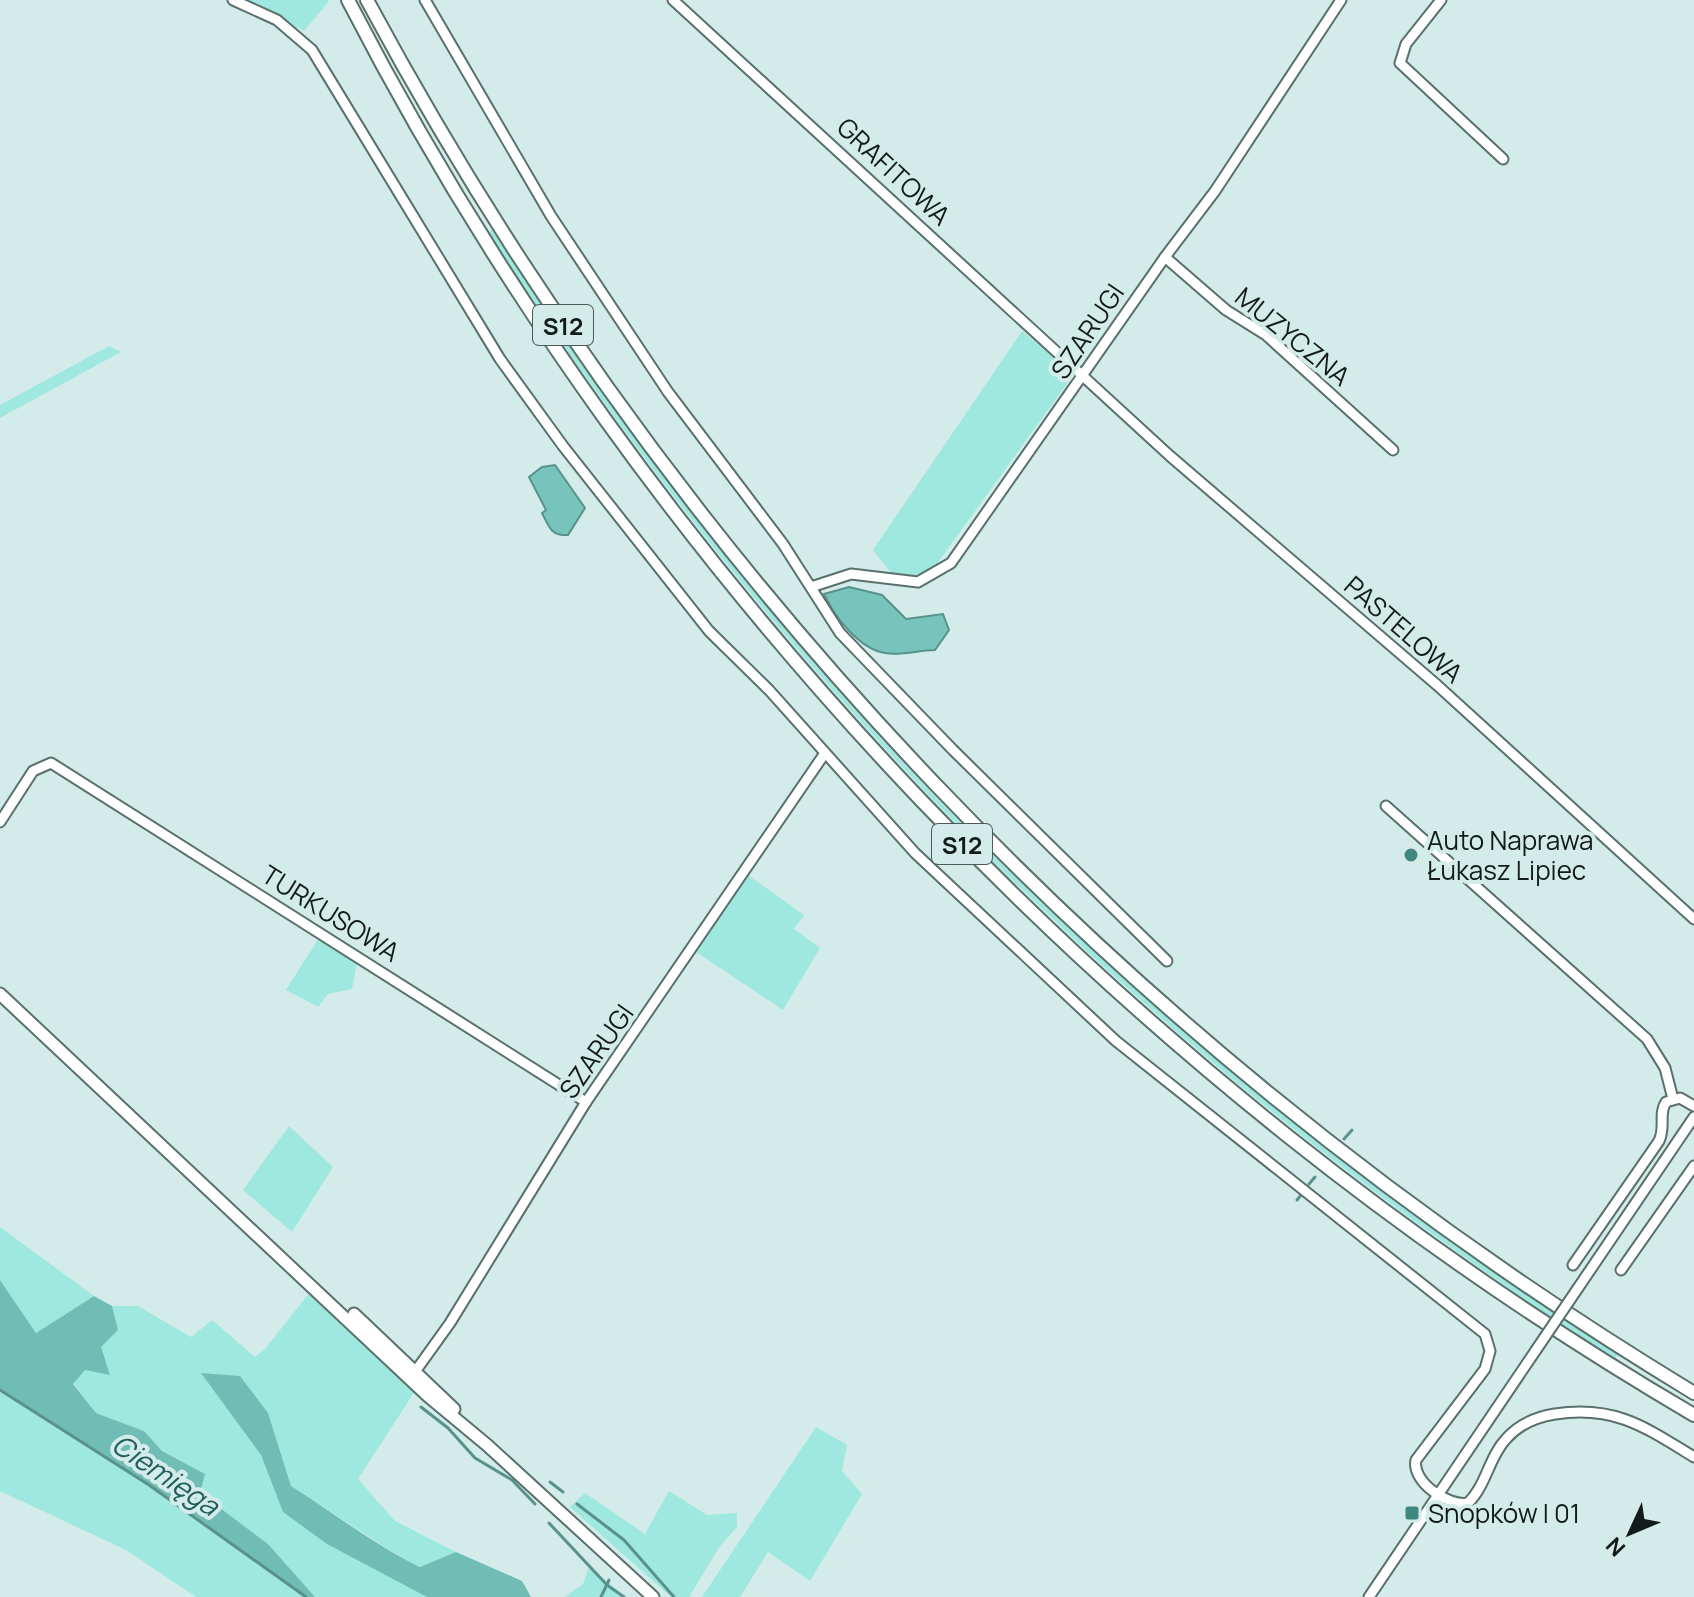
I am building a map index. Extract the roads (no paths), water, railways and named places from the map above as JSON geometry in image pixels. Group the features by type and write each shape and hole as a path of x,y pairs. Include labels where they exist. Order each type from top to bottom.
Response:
{"highway":[{"name":"S12","path":"348,0 464,204 586,389 715,561 837,709 932,813 1078,957 1173,1042 1301,1147 1486,1283 1694,1415"},
{"name":"S12","path":"367,0 501,230 625,413 764,593 929,780 1127,974 1311,1129 1484,1258 1694,1393"}],"main road":[{"path":"0,994 653,1597"}],"street":[{"path":"233,0 277,20 312,50 474,319 563,446 701,621 915,853 1116,1041 1485,1334 1490,1351 1485,1369 1416,1460 1417,1476 1455,1503 1468,1503 1512,1433 1529,1422 1559,1414 1593,1411 1615,1415 1644,1427 1694,1457"},
{"path":"425,0 496,127 616,314 676,403 783,544 840,633 1167,961"},
{"name":"GRAFITOWA","path":"673,0 1084,375"},
{"name":"SZARUGI","path":"811,587 851,574 918,582 942,570 961,550 1165,257 1215,191 1341,0"},
{"path":"1441,0 1402,49 1400,63 1503,159"},
{"name":"MUZYCZNA","path":"1165,257 1226,310 1266,335 1393,450"},
{"name":"PASTELOWA","path":"1084,375 1170,456 1437,685 1694,919"},
{"name":"SZARUGI","path":"413,1374 450,1323 586,1102 825,753"},
{"name":"TURKUSOWA","path":"0,822 33,771 51,763 586,1102"},
{"path":"1386,806 1647,1039 1665,1068 1673,1099"},
{"path":"1573,1265 1659,1141 1665,1128 1662,1108 1673,1099 1680,1098 1694,1106"},
{"path":"1369,1597 1694,1117"},
{"path":"1621,1270 1694,1166"}],"waterway":[{"path":"1344,1139 1352,1130"},
{"path":"1309,1184 1315,1177"},
{"path":"1297,1200 1301,1195"},
{"name":"Ciemięga","path":"0,1390 149,1485 306,1597"},
{"path":"421,1407 448,1428 475,1458 512,1480 535,1504"},
{"path":"550,1482 563,1492"},
{"path":"577,1504 624,1540 674,1597"},
{"path":"549,1523 607,1585 624,1597"},
{"path":"601,1597 609,1580"}],"place":[{"name":"Auto Naprawa Łukasz Lipiec","path":"1411,855"},
{"name":"Snopków I 01","path":"1412,1513"}]}
